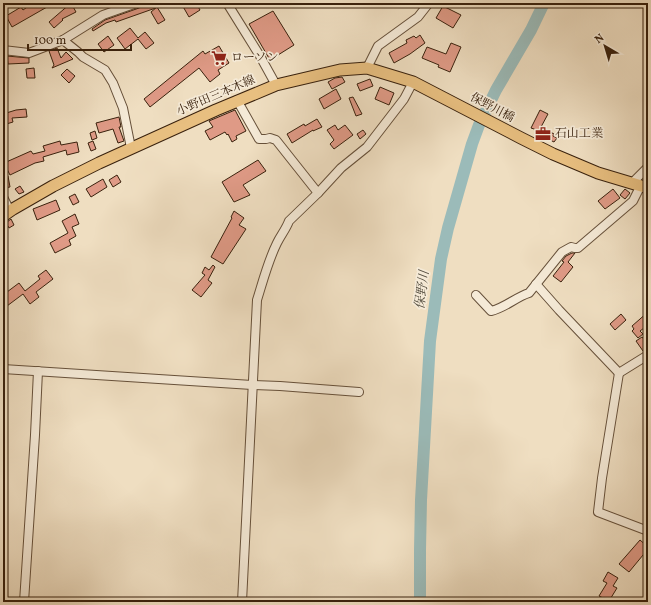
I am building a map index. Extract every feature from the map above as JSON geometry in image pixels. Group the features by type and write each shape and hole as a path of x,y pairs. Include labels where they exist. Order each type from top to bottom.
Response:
{"main road":[{"name":"小野田三本木線","path":"7,213 53,186 131,148 238,100 276,85 340,70 367,68 413,82 450,101"},
{"name":"保野川橋","path":"450,101 553,154 598,173 641,185"}],"street":[{"path":"3,50 29,53 63,40 103,15 137,3"},
{"path":"227,3 276,85"},
{"path":"367,68 378,46 418,17 430,3"},
{"path":"63,40 83,57 105,70 113,83 123,108 131,148"},
{"path":"242,602 257,300 268,263 277,242 289,221 318,194 341,168 367,147 404,99 413,82"},
{"path":"238,100 259,139 270,138 276,140 318,194"},
{"path":"476,295 492,311 501,308 522,295 529,293 562,252 571,247 577,248 633,201 648,167"},
{"path":"3,197 7,213"},
{"path":"536,284 619,373"},
{"path":"648,355 619,373 598,512 648,531"},
{"path":"3,368 359,392"},
{"path":"24,602 38,371"}],"building":[{"path":"33,3 54,3 12,27 6,16 21,7 23,10"},
{"path":"71,3 76,12 62,19 63,20 54,28 49,22"},
{"path":"148,3 167,4 116,22 115,20 106,23 93,31 92,29 105,20 139,8"},
{"path":"181,3 196,3 200,10 189,17"},
{"path":"443,6 461,15 453,28 436,18"},
{"path":"157,7 165,20 158,24 151,12"},
{"path":"273,11 294,45 270,60 249,24"},
{"path":"130,28 138,38 145,32 154,43 146,49 138,39 125,49 117,38"},
{"path":"420,35 425,43 394,63 389,53 407,43 406,40 414,36 416,38"},
{"path":"108,36 114,45 104,52 98,44"},
{"path":"451,43 461,47 450,72 438,67 439,65 422,58 427,47 446,54"},
{"path":"219,46 229,63 218,70 220,74 210,82 199,68 150,107 144,99 203,51 205,54"},
{"path":"57,48 61,58 66,52 73,59 52,68 54,65 49,51"},
{"path":"7,56 29,58 29,63 8,64"},
{"path":"34,68 35,78 27,78 26,69"},
{"path":"67,69 75,76 69,83 61,75"},
{"path":"342,77 345,82 332,89 328,82 335,78"},
{"path":"370,79 373,86 360,91 357,84"},
{"path":"380,87 394,93 389,105 375,99"},
{"path":"336,89 341,99 324,109 319,99"},
{"path":"353,97 362,114 356,116 349,98"},
{"path":"26,109 27,117 12,118 13,122 3,125 3,114"},
{"path":"235,110 246,131 236,136 237,139 232,142 228,134 227,135 225,132 210,140 205,131 213,127 209,121"},
{"path":"540,110 548,114 541,127 554,134 553,136 557,138 554,142 536,133 537,130 531,128"},
{"path":"119,117 121,127 119,127 124,141 118,143 113,129 99,133 96,123"},
{"path":"317,119 322,127 313,130 292,143 287,134 304,124 305,126"},
{"path":"335,125 338,130 345,125 353,135 334,149 330,144 334,140 327,130"},
{"path":"363,130 366,134 360,139 357,134"},
{"path":"95,131 97,138 92,140 90,133"},
{"path":"60,141 61,145 77,142 79,152 67,155 66,150 43,157 44,161 35,163 10,175 4,163 31,151 33,154 45,151 43,146"},
{"path":"93,141 96,149 91,151 88,143"},
{"path":"258,160 266,171 243,185 250,195 234,202 222,182"},
{"path":"117,175 121,182 113,187 109,180"},
{"path":"8,176 10,187 4,188 3,177"},
{"path":"103,179 107,187 91,197 86,189"},
{"path":"20,186 24,192 19,194 15,189"},
{"path":"613,189 620,198 605,209 598,201"},
{"path":"625,189 630,193 625,199 620,195"},
{"path":"75,194 79,202 73,205 69,197"},
{"path":"56,200 60,210 37,220 33,209"},
{"path":"234,211 244,218 239,225 246,229 223,264 211,257 232,218 231,217"},
{"path":"75,214 79,224 72,227 76,236 69,240 71,245 55,253 50,243 68,233 62,221"},
{"path":"11,219 14,225 3,229 3,223"},
{"path":"575,253 568,262 573,267 561,282 553,276 564,262 562,261 566,256"},
{"path":"213,265 215,267 208,280 212,283 201,297 192,290 205,275 202,273 205,267 209,270"},
{"path":"46,270 53,279 36,292 39,297 30,304 23,294 3,309 3,295 19,283 25,291 40,279 38,276"},
{"path":"648,312 648,325 640,331 643,334 638,338 632,331 634,329 632,326"},
{"path":"621,314 626,320 615,330 610,324"},
{"path":"642,337 648,344 648,347 643,351 636,341"},
{"path":"640,540 648,547 648,549 629,572 619,564"},
{"path":"608,572 618,578 613,586 617,588 609,601 599,596 607,583 603,581"}],"waterway":[{"name":"保野川","path":"420,602 421,500 430,341 441,259 448,228 472,144 479,125 496,90 531,30 544,3"}],"place":[{"name":"ローソン","path":"219,58"},
{"name":"石山工業","path":"543,134"}]}
